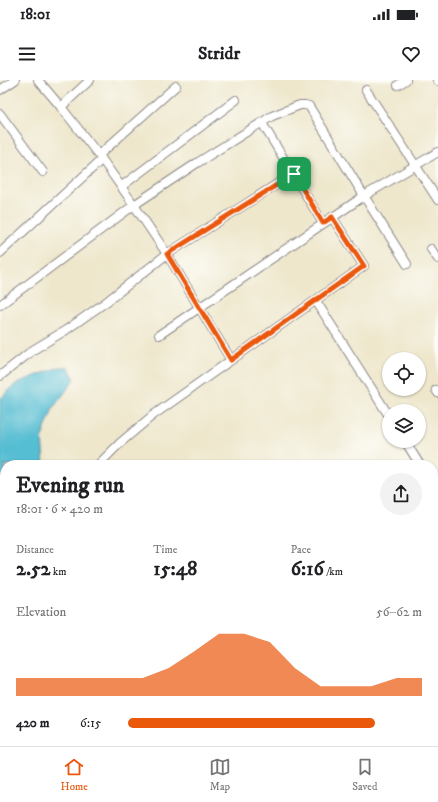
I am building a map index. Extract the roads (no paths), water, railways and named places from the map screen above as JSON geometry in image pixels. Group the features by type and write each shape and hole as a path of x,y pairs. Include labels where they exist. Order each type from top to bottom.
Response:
{"street":[{"path":"0,90 15,80"},
{"path":"38,80 61,107 122,186 167,254 231,360"},
{"path":"61,107 90,80"},
{"path":"398,85 406,80"},
{"path":"0,253 99,162 100,157 176,86"},
{"path":"366,90 438,200"},
{"path":"122,186 236,100"},
{"path":"0,305 134,206 197,163 272,116 300,105 309,106 407,264"},
{"path":"0,114 43,172"},
{"path":"262,123 323,223"},
{"path":"159,335 364,196 438,152"},
{"path":"0,376 33,350 66,330 106,302 167,254 294,175"},
{"path":"103,460 120,443 152,416 364,266 332,217"},
{"path":"431,249 438,259"},
{"path":"316,301 382,405"},
{"path":"409,448 417,460"}],"water":[{"path":"59,367 68,367 75,379 53,408 42,437 44,460 0,460 0,399 17,383"}]}
